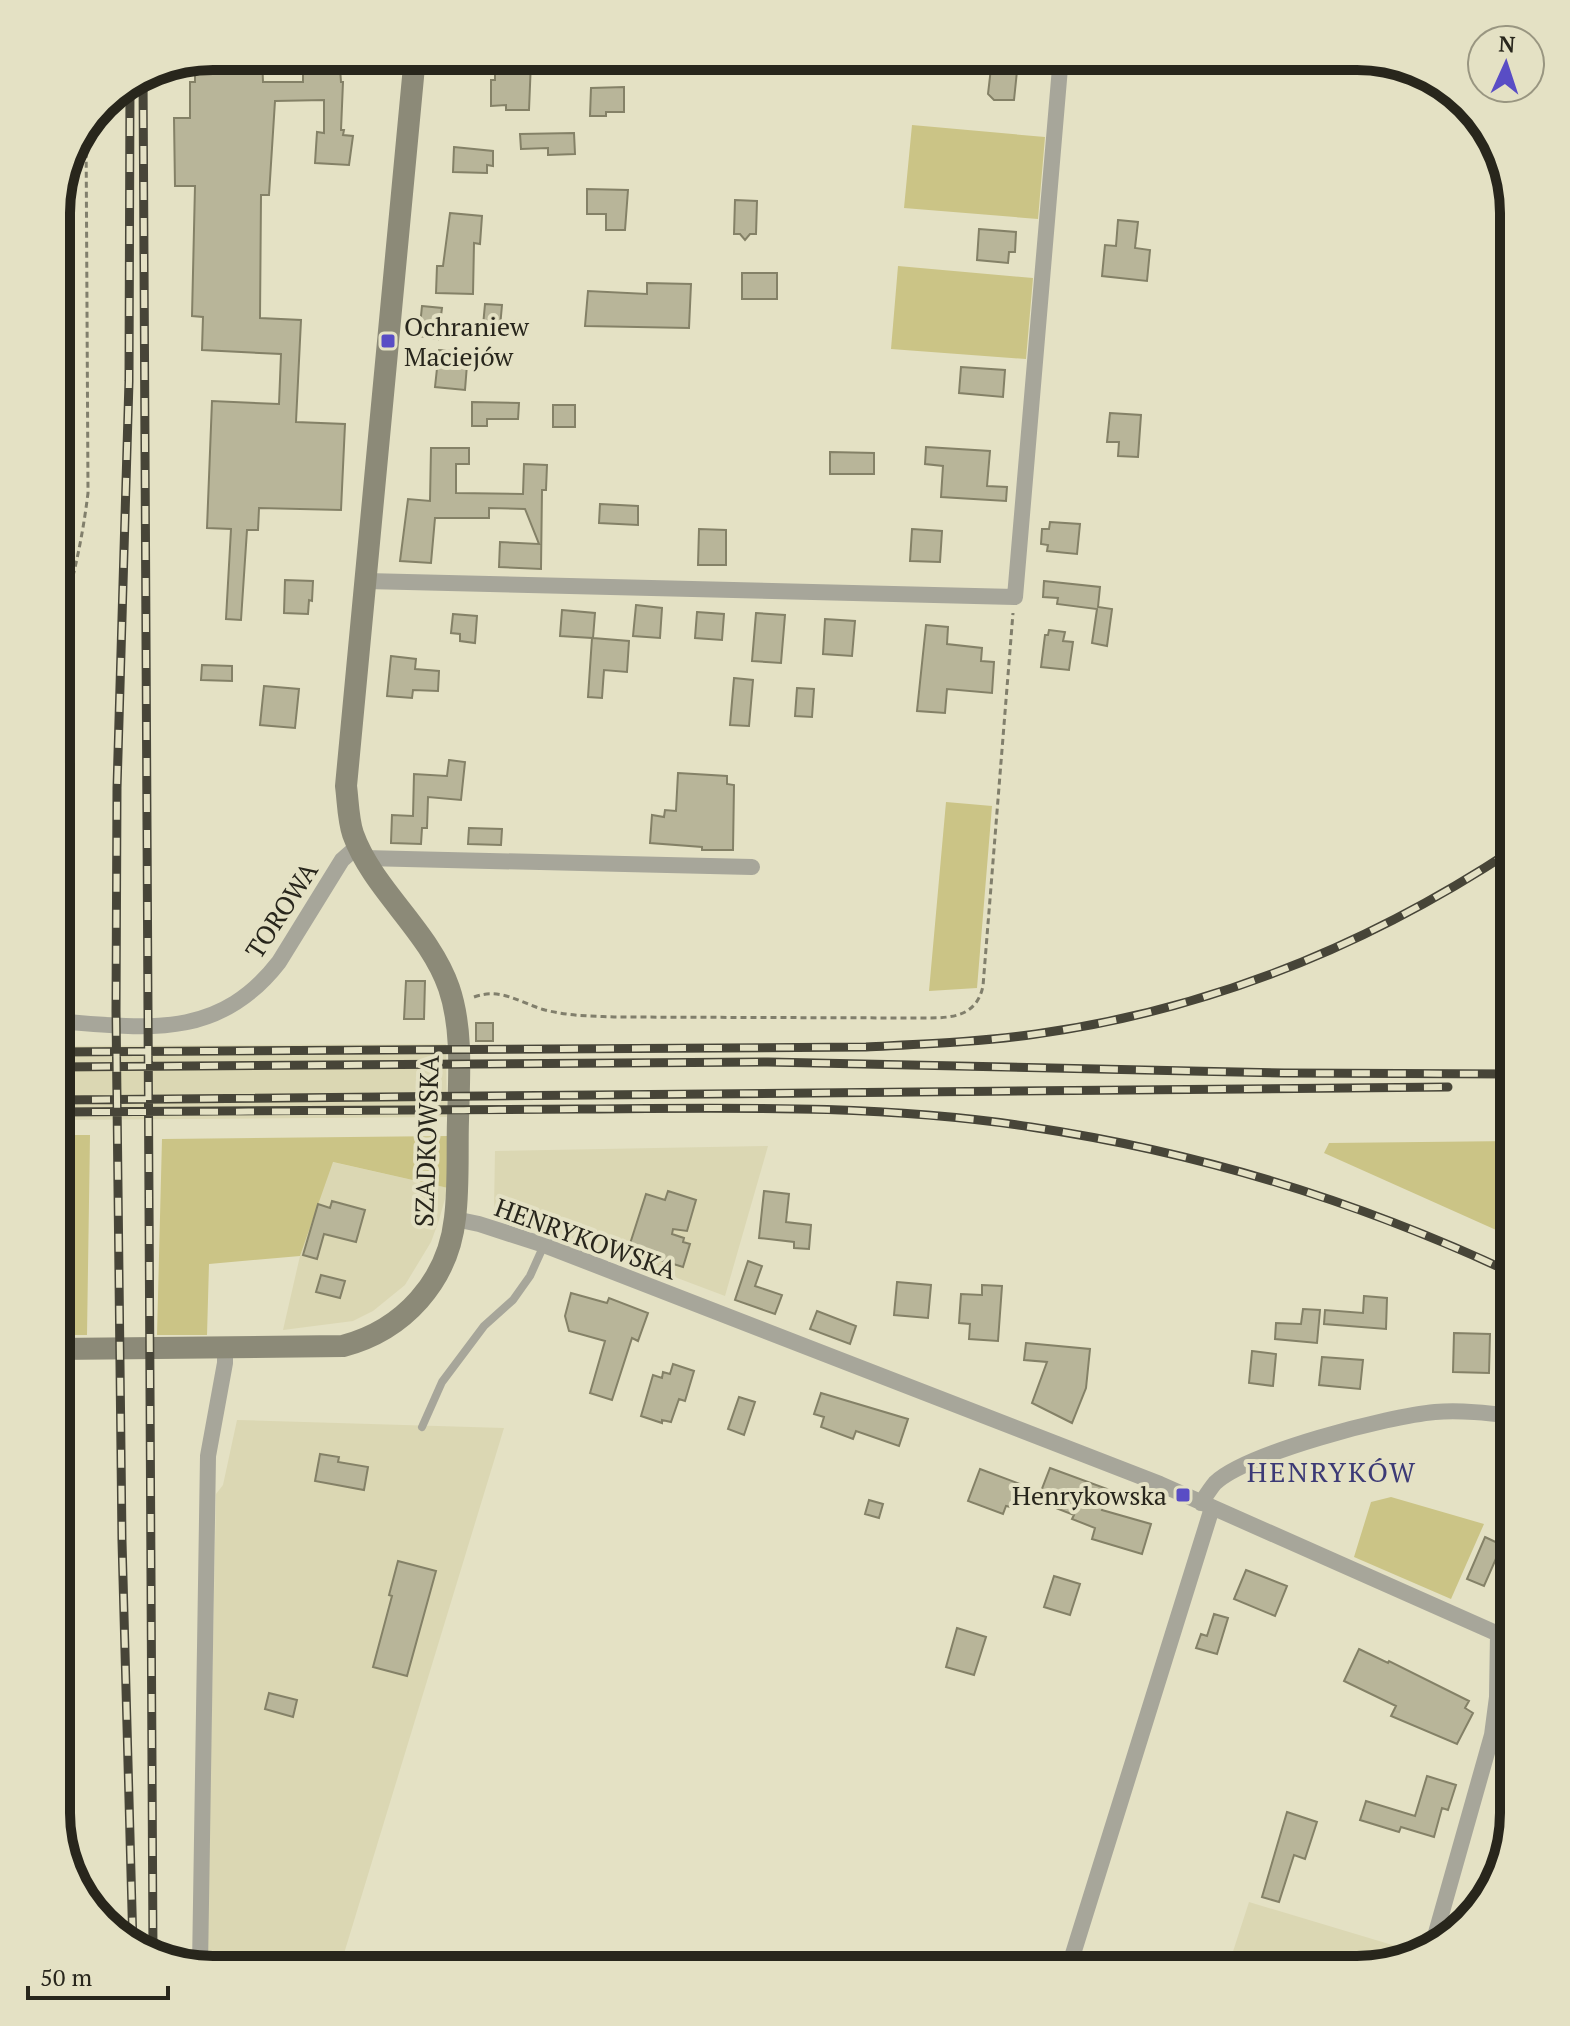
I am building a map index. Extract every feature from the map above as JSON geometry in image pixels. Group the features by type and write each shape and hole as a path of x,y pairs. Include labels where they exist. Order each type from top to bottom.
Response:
{"street":[{"name":"SZADKOWSKA","path":"70,1349 343,1346 367,1340 390,1328 417,1303 435,1277 449,1248 455,1219 458,1074 455,1006 430,947 362,851 350,818 346,774 414,70"},
{"path":"366,581 1015,597 1060,70"},
{"path":"362,851 752,867"},
{"name":"TOROWA","path":"70,1022 164,1026 214,1016 238,1003 279,962 342,860 362,851"},
{"name":"HENRYKOWSKA","path":"455,1219 544,1245 1160,1484 1500,1635"},
{"path":"200,1955 208,1456 225,1349"},
{"path":"1072,1956 1214,1484 1263,1456 1402,1416 1437,1412 1500,1415"},
{"name":"HENRYKOWSKA","path":"1436,1932 1492,1735 1500,1677"}],"lane":[{"path":"422,1427 442,1382 484,1326 513,1300 530,1276 544,1245"}],"path":[{"path":"70,592 82,541 88,493 86,148"},
{"path":"455,1006 477,995 498,993 555,1012 614,1017 908,1018 948,1016 970,1011 979,1000 983,986 1015,597"}],"shaded area":[{"path":"912,125 1045,137 1038,219 904,208"},
{"path":"898,266 1033,278 1026,359 891,349"},
{"path":"946,802 992,806 977,988 929,991"},
{"path":"446,1044 447,1117 70,1120 70,1046"},
{"path":"70,1135 90,1135 87,1335 70,1335"},
{"path":"447,1136 448,1188 333,1162 300,1256 209,1264 207,1335 157,1335 162,1139"},
{"path":"1500,1141 1500,1232 1324,1153 1329,1143"},
{"path":"768,1146 725,1296 494,1209 495,1151"},
{"path":"332,1162 448,1188 439,1220 431,1242 405,1285 373,1311 353,1321 283,1330 300,1256"},
{"path":"237,1420 504,1428 343,1956 247,1956 207,1950 216,1494 223,1485"},
{"path":"1391,1497 1484,1524 1451,1599 1354,1557 1371,1502"},
{"path":"1249,1902 1399,1947 1376,1955 1232,1956"}],"building":[{"path":"263,70 263,82 303,82 303,70 340,70 343,82 341,130 344,130 343,135 353,136 349,165 315,163 317,132 324,133 324,100 275,101 269,195 261,195 260,318 301,320 296,422 345,424 341,510 259,508 258,530 247,530 241,620 226,619 231,529 207,528 212,401 279,404 281,354 202,350 203,317 192,316 195,186 175,186 174,118 190,118 190,82 195,82 195,71"},
{"path":"495,70 531,70 529,110 506,110 506,105 491,106 491,80 495,80"},
{"path":"991,70 1017,71 1014,100 994,100 988,94"},
{"path":"624,87 624,112 590,116 591,88"},
{"path":"574,133 575,154 548,155 548,148 521,149 520,134"},
{"path":"454,147 493,151 493,166 487,165 487,173 453,172"},
{"path":"587,189 628,190 625,230 606,230 606,214 587,214"},
{"path":"735,200 757,201 756,234 750,234 745,240 740,234 734,234"},
{"path":"450,213 482,216 480,244 474,243 473,294 436,293 437,266 443,266"},
{"path":"1118,220 1138,222 1135,248 1150,250 1147,281 1102,276 1105,245 1116,246"},
{"path":"979,229 1016,232 1015,252 1009,252 1008,263 977,260"},
{"path":"742,273 777,273 777,299 742,299"},
{"path":"647,283 691,284 689,328 585,326 588,291 647,294"},
{"path":"485,304 502,305 499,338 482,337"},
{"path":"422,306 442,308 438,339 419,336"},
{"path":"439,350 468,352 465,390 435,387"},
{"path":"961,367 1005,370 1003,397 959,393"},
{"path":"472,402 519,403 518,419 487,419 487,426 472,426"},
{"path":"553,405 575,405 575,427 553,427"},
{"path":"1110,413 1141,415 1138,457 1118,456 1119,442 1107,442"},
{"path":"926,447 990,451 987,486 1007,487 1006,501 941,497 943,466 925,464"},
{"path":"431,448 469,448 469,464 456,464 456,493 523,494 524,464 547,465 546,490 542,490 541,569 499,567 500,542 539,544 525,509 489,508 489,518 435,518 431,563 400,561 408,499 430,501"},
{"path":"830,452 874,453 874,474 830,474"},
{"path":"600,504 638,506 638,525 599,523"},
{"path":"1050,522 1080,524 1077,554 1047,551 1048,545 1041,544 1042,529 1049,529"},
{"path":"699,529 726,530 726,565 698,565"},
{"path":"912,529 942,531 940,562 910,561"},
{"path":"285,580 313,581 308,614 284,613"},
{"path":"1044,581 1100,587 1098,607 1112,609 1107,646 1092,643 1097,609 1057,604 1058,598 1043,597"},
{"path":"636,605 662,608 660,638 633,636"},
{"path":"562,610 595,613 593,638 629,641 627,672 604,670 602,698 588,697 592,638 560,636"},
{"path":"697,612 724,614 722,640 695,638"},
{"path":"756,613 785,615 781,663 752,661"},
{"path":"453,614 477,616 475,643 460,641 460,634 451,633"},
{"path":"825,619 855,621 852,656 823,654"},
{"path":"926,625 948,627 947,644 982,648 981,661 994,662 992,693 947,689 945,713 917,711"},
{"path":"1049,630 1065,632 1063,641 1073,642 1069,670 1041,667 1045,635"},
{"path":"391,656 416,659 415,669 439,671 438,691 413,690 412,698 387,696"},
{"path":"202,665 232,666 232,681 201,680"},
{"path":"734,678 753,680 749,726 730,725"},
{"path":"264,686 299,689 295,728 260,725"},
{"path":"797,688 814,689 812,717 795,716"},
{"path":"449,760 465,762 461,800 428,797 427,828 422,828 421,844 391,843 392,815 413,816 414,774 447,776"},
{"path":"678,773 727,776 727,784 734,785 733,850 702,850 702,847 650,843 652,815 664,817 665,810 676,811"},
{"path":"469,828 502,829 501,845 468,844"},
{"path":"406,981 425,981 424,1019 404,1019"},
{"path":"476,1023 493,1023 493,1041 476,1041"},
{"path":"668,1191 696,1200 687,1231 673,1229 672,1234 690,1244 683,1267 628,1250 646,1194 665,1200"},
{"path":"764,1191 789,1194 786,1222 811,1225 809,1249 794,1248 794,1242 759,1238"},
{"path":"332,1201 365,1210 356,1242 324,1234 317,1259 303,1255 318,1204 330,1208"},
{"path":"748,1261 762,1266 755,1286 782,1295 775,1314 735,1300"},
{"path":"321,1275 345,1281 340,1298 316,1292"},
{"path":"897,1282 931,1285 928,1318 894,1315"},
{"path":"982,1285 1002,1286 998,1341 969,1339 970,1324 959,1323 961,1294 982,1295"},
{"path":"571,1293 607,1303 609,1298 648,1313 638,1341 632,1338 612,1400 590,1393 605,1341 569,1331 565,1316"},
{"path":"1364,1296 1387,1298 1386,1329 1324,1324 1325,1310 1363,1313"},
{"path":"1303,1309 1320,1310 1317,1343 1275,1339 1276,1323 1301,1324"},
{"path":"817,1311 856,1326 850,1344 810,1329"},
{"path":"1454,1333 1490,1334 1489,1373 1453,1372"},
{"path":"1026,1343 1090,1349 1086,1388 1072,1423 1032,1403 1047,1362 1024,1360"},
{"path":"1252,1351 1276,1354 1273,1386 1249,1383"},
{"path":"1322,1357 1363,1360 1360,1389 1319,1385"},
{"path":"673,1364 694,1371 685,1401 679,1399 671,1422 662,1420 662,1423 641,1416 653,1375 662,1378 663,1372 670,1374"},
{"path":"821,1393 908,1419 899,1446 856,1431 853,1439 821,1427 824,1417 814,1414"},
{"path":"739,1397 755,1402 744,1435 728,1429"},
{"path":"320,1454 339,1457 338,1462 368,1467 364,1490 315,1481"},
{"path":"1050,1468 1110,1490 1102,1510 1151,1524 1142,1554 1092,1539 1095,1528 1072,1519 1074,1515 1043,1503 1046,1496 1040,1494"},
{"path":"980,1469 1020,1484 1011,1507 1006,1506 1003,1514 968,1501"},
{"path":"869,1500 883,1504 879,1518 865,1514"},
{"path":"1485,1537 1500,1544 1484,1586 1467,1579"},
{"path":"398,1561 436,1571 407,1676 373,1667"},
{"path":"1246,1570 1287,1586 1275,1616 1234,1599"},
{"path":"1054,1576 1080,1584 1070,1615 1044,1607"},
{"path":"1214,1614 1228,1618 1217,1654 1196,1648 1201,1634 1207,1636"},
{"path":"957,1628 986,1637 974,1675 946,1667"},
{"path":"1359,1649 1469,1701 1465,1708 1473,1713 1457,1744 1391,1716 1396,1706 1344,1681"},
{"path":"269,1693 297,1700 293,1717 265,1709"},
{"path":"1427,1776 1456,1785 1448,1810 1442,1808 1434,1837 1401,1827 1399,1832 1360,1820 1366,1801 1415,1816"},
{"path":"1287,1812 1317,1822 1305,1859 1294,1855 1279,1902 1262,1897"}],"railway":[{"path":"143,88 153,1942"},
{"path":"130,97 129,381 117,788 116,1011 122,1541 133,1931"},
{"path":"70,1052 866,1047 1036,1034 1163,1008 1286,968 1402,915 1500,858"},
{"path":"70,1067 768,1062 1284,1073 1500,1074"},
{"path":"70,1100 1448,1087"},
{"path":"70,1112 748,1108 862,1111 975,1120 1155,1150 1278,1183 1397,1224 1500,1268"}],"place":[{"name":"Ochraniew Maciejów","path":"388,341"},
{"name":"Henrykowska","path":"1183,1495"}],"district":[{"name":"HENRYKÓW","path":"1332,1471"}]}
